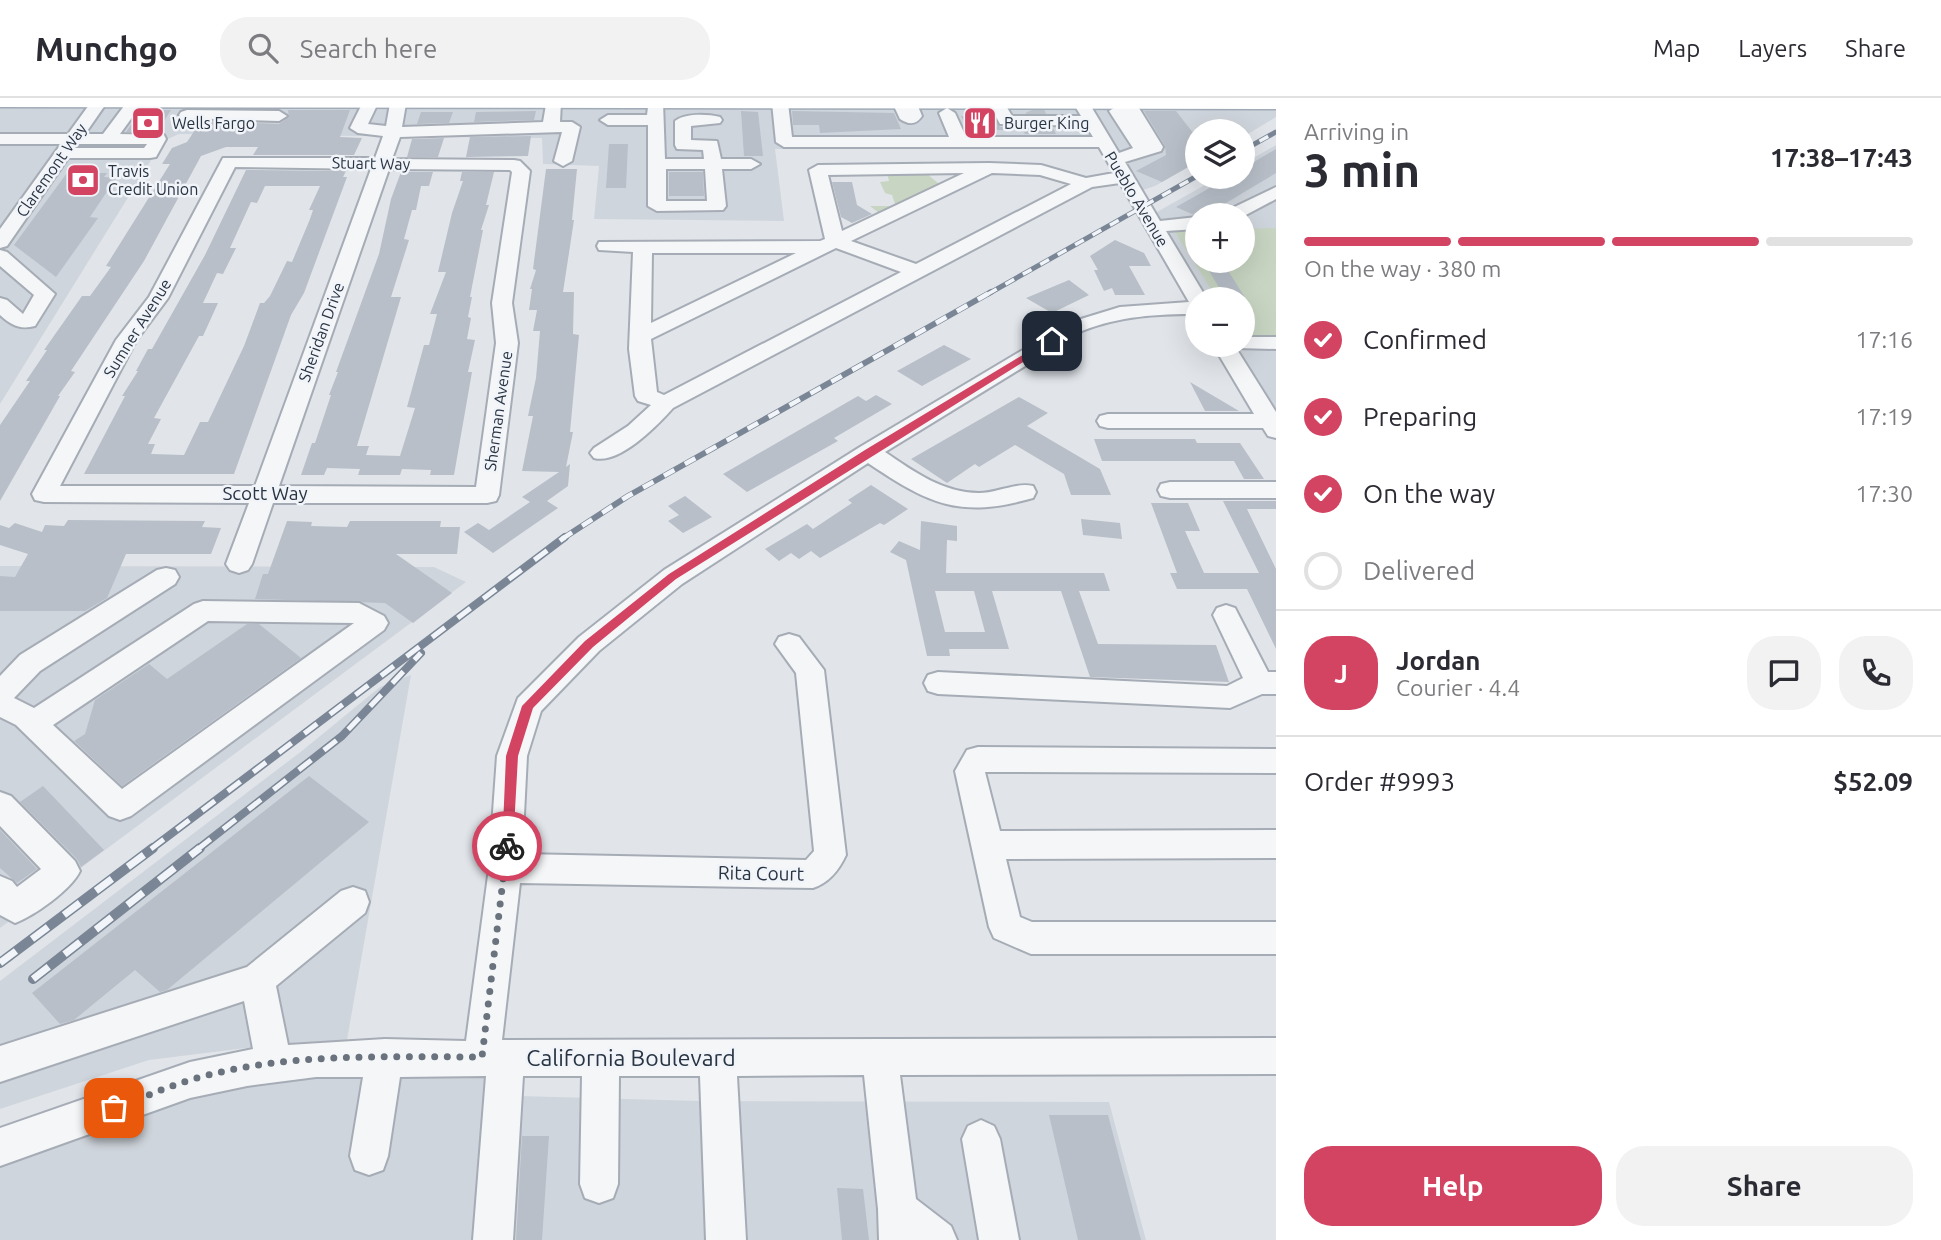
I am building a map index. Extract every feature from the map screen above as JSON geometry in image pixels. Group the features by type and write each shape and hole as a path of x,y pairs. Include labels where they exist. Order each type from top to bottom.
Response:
{"main road":[{"path":"0,101 101,99 131,108 399,100 553,102 655,111 713,111 780,103 907,108 998,106 1033,113 1079,101 1276,103"}],"street":[{"name":"Claremont Way","path":"0,242 101,99"},
{"name":"Sheridan Drive","path":"239,565 393,132 399,100"},
{"path":"371,101 358,128 393,132 572,127 563,161"},
{"name":"Pueblo Avenue","path":"1079,101 1190,287"},
{"path":"486,102 487,129"},
{"path":"551,127 553,102"},
{"path":"780,103 784,142 1104,142"},
{"path":"108,139 131,108"},
{"path":"2,142 68,147 154,146 178,131 191,108 279,116"},
{"path":"907,108 920,141"},
{"path":"608,120 655,111 657,206 717,206 711,145"},
{"path":"713,111 716,140 711,145 683,145 683,121 713,111"},
{"path":"947,113 959,141"},
{"path":"1033,113 1091,121"},
{"path":"68,147 108,139 154,146"},
{"path":"1114,160 1143,150"},
{"name":"Stuart Way","path":"229,162 514,165"},
{"name":"Sumner Avenue","path":"44,494 126,340 158,298 229,162"},
{"path":"657,164 751,164"},
{"name":"Sherman Avenue","path":"487,495 507,343 502,303 521,172 514,165"},
{"path":"640,336 989,168"},
{"path":"829,244 818,170 1041,170 1086,183"},
{"path":"602,453 627,439 652,418 665,402 1086,183 1107,178 1125,178"},
{"path":"1255,203 1276,192"},
{"path":"0,213 23,213"},
{"path":"1154,227 1185,224"},
{"path":"606,246 829,244 916,271"},
{"path":"643,247 641,373 646,396 665,402"},
{"path":"0,256 45,294 28,322 19,321 0,304"},
{"path":"493,1240 494,1058 512,756 528,706 589,644 673,577 868,452 1097,316 1124,310 1185,308"},
{"path":"1255,343 1276,343"},
{"path":"1231,357 1273,426"},
{"path":"1249,387 1276,387"},
{"path":"1108,421 1273,426"},
{"path":"868,452 922,488 957,499 1000,500 1024,492"},
{"path":"1170,490 1276,490"},
{"name":"Scott Way","path":"44,494 263,492 487,495"},
{"path":"0,694 30,663 166,578"},
{"path":"0,704 30,720 120,807 374,624 359,613 203,611 30,720"},
{"path":"938,683 1230,696 1268,683 1226,615"},
{"name":"Rita Court","path":"505,868 813,874 830,855 810,670 789,644"},
{"path":"1276,761 978,759 970,771 1006,927 1031,938 1276,938"},
{"path":"0,805 64,872 15,908 0,891"},
{"path":"987,845 1276,844"},
{"path":"0,1065 257,980 353,902"},
{"path":"257,980 274,1064"},
{"name":"California Boulevard","path":"0,1147 190,1080 316,1059 1276,1056"},
{"path":"369,1156 385,1057"},
{"path":"718,1057 726,1240"},
{"path":"880,1057 899,1224 937,1240"},
{"path":"599,1184 601,1059"},
{"path":"981,1139 999,1240"}],"shaded area":[{"path":"0,101 1276,103 1276,117 1255,130 1255,119 1185,119 1185,169 1155,186 1134,193 1106,146 775,149 784,221 594,219 599,166 543,164 542,138 179,134 163,141 0,404"},
{"path":"1276,145 1276,431 1231,357 1255,357 1255,287 1190,287 1148,217 1198,189 1255,189 1255,157"},
{"path":"0,566 434,567 466,582 0,928"},
{"path":"411,675 347,1040 277,1044 149,1060 0,1109 0,981 303,750 380,687"},
{"path":"482,1057 519,1096 700,1101 1109,1102 1146,1240 0,1240 0,1147 190,1080"}],"green space":[{"path":"887,173 927,174 943,187 883,216 870,206 895,204 892,195 885,193 880,182 889,181"},
{"path":"1276,228 1276,336 1255,337 1255,287 1209,287 1201,273 1255,273 1255,229"},
{"path":"1175,232 1185,232 1185,248"}],"building":[{"name":"Wells Fargo","path":"141,110 171,110 157,132 126,132"},
{"path":"288,110 350,110 340,137 362,138 354,155 253,155 258,147 226,147 201,156 144,261 71,371 75,372 58,396 0,501 0,425 30,381 26,381 47,350 44,350 82,296 90,296 111,267 106,266 170,164 162,164 172,148 187,142 201,121 279,124 289,117"},
{"path":"536,111 534,120 474,122 476,112"},
{"path":"741,111 758,112 763,156 744,156"},
{"path":"792,111 894,113 901,129 820,133 819,125 793,125"},
{"path":"1144,111 1176,111 1185,123 1185,169 1162,182 1136,171 1166,155 1165,146"},
{"path":"421,112 453,112 449,123 417,124"},
{"name":"Burger King","path":"961,116 993,116 1000,127 1053,128 1056,134 1025,134 1023,130 968,130"},
{"path":"531,136 528,156 466,157 470,137"},
{"path":"444,138 438,157 407,157 412,139"},
{"path":"609,144 628,144 626,188 606,188"},
{"path":"1276,149 1276,173 1255,186 1255,161"},
{"path":"546,169 577,169 574,220 563,292 574,292 573,334 579,335 570,432 573,432 566,467 570,464 568,486 547,501 558,508 493,553 464,532 478,523 489,530 530,502 522,497 559,472 522,471 533,416 528,416 536,378 540,331 533,331 537,310 529,310 530,289 536,270 533,269"},
{"path":"246,170 346,171 343,177 347,177 304,293 291,315 234,474 84,474 125,396 122,396 205,255","holes":["265,186 320,186 292,262 287,261 270,296 264,303 260,303 244,346 208,422 200,422 184,455 151,454 155,444 148,444 161,419 154,418 199,336 203,336 218,303 203,303 217,273 223,274 236,248 230,248 251,202 257,203"]},
{"path":"401,172 433,172 429,186 421,186 416,210 412,210 404,239 409,240 391,297 401,297 357,446 369,446 366,455 400,456 415,408 407,407 424,345 429,345 437,314 430,314 446,272 438,272 452,213 463,181 460,181 462,172 494,172 470,297 468,317 471,318 467,339 475,340 454,475 430,475 431,470 402,469 400,475 358,475 360,469 327,468 324,475 301,475 312,443 315,443 336,372 379,254 391,199"},
{"path":"669,172 703,172 704,196 669,196"},
{"path":"67,173 107,173 104,177 116,178 90,217 98,218 56,277 14,245"},
{"path":"832,182 852,182 857,205 872,214 852,223 841,217"},
{"path":"1208,189 1249,189 1226,203 1185,203 1185,211 1176,207"},
{"path":"1115,240 1144,253 1151,266 1129,266 1145,295 1115,295 1112,288 1104,291 1094,270 1098,270 1090,256"},
{"path":"1210,273 1230,273 1238,287 1219,287"},
{"path":"1069,280 1089,295 1052,313 1026,298"},
{"path":"944,345 971,359 922,386 897,371"},
{"path":"1190,382 1239,411 1205,411"},
{"path":"876,395 892,404 834,438 838,441 747,492 723,474 858,396 866,401"},
{"path":"1019,397 1048,413 1027,426 1100,469 1111,495 1071,495 1064,474 1015,445 979,467 975,464 947,483 911,459"},
{"path":"1094,439 1195,439 1197,443 1240,443 1264,479 1244,479 1234,461 1102,461"},
{"path":"871,485 908,509 884,525 880,523 820,558 811,551 799,559 791,553 779,561 765,549 807,524 813,529 852,503 848,500"},
{"path":"685,496 712,517 683,533 668,521 679,515 668,506"},
{"path":"1223,501 1276,501 1276,509 1247,509 1276,569 1276,649 1247,589 1177,589 1170,573 1177,573 1151,503 1188,503 1200,531 1185,531 1204,573 1259,573"},
{"path":"1081,519 1120,523 1122,539 1083,535"},
{"path":"68,520 205,521 202,527 221,528 211,554 126,554 107,598 85,611 0,611 0,576 15,577 28,554 0,545 0,525 9,528 15,523 42,532 45,525 64,526"},
{"path":"287,521 312,522 311,526 347,527 350,521 441,521 440,527 460,527 457,554 396,554 452,593 413,623 385,603 255,599 263,574 268,574"},
{"path":"921,521 957,526 957,541 947,540 946,573 1104,573 1110,591 1079,591 1098,644 1216,645 1229,682 1090,677 1061,591 992,591 1009,649 949,649 950,656 927,656 906,560 890,552 899,541 920,550","holes":["935,591 974,591 985,632 945,632"]},
{"path":"247,624 259,624 301,658 122,786 74,741 85,734 95,700 149,664 167,679"},
{"path":"309,776 369,822 167,990 160,992 135,970 74,1020 60,1024 32,993"},
{"path":"43,786 104,850 81,867 77,859 20,802"},
{"path":"0,830 37,869 17,883 0,868"},
{"path":"1049,1115 1108,1115 1141,1240 1078,1240"},
{"path":"522,1136 549,1136 542,1240 516,1240"},
{"path":"837,1188 863,1189 869,1240 842,1240"}],"tunnel":[{"path":"1034,109 1038,118"}],"railway":[{"path":"1255,144 1276,132"},
{"path":"988,294 1185,183"},
{"path":"565,537 628,496 991,292"},
{"path":"151,849 565,537"},
{"path":"198,849 342,736 421,653"},
{"path":"0,963 153,848"},
{"path":"33,979 200,848"}],"way so far":[{"path":"114,1108 190,1080 274,1064 316,1059 482,1057 507,846"}],"place":[{"name":"Wells Fargo","path":"148,123"},
{"name":"Burger King","path":"980,123"},
{"name":"Travis Credit Union","path":"83,180"}],"route":[{"path":"507,846 512,756 528,706 589,644 673,577 868,452 1052,341"}]}
